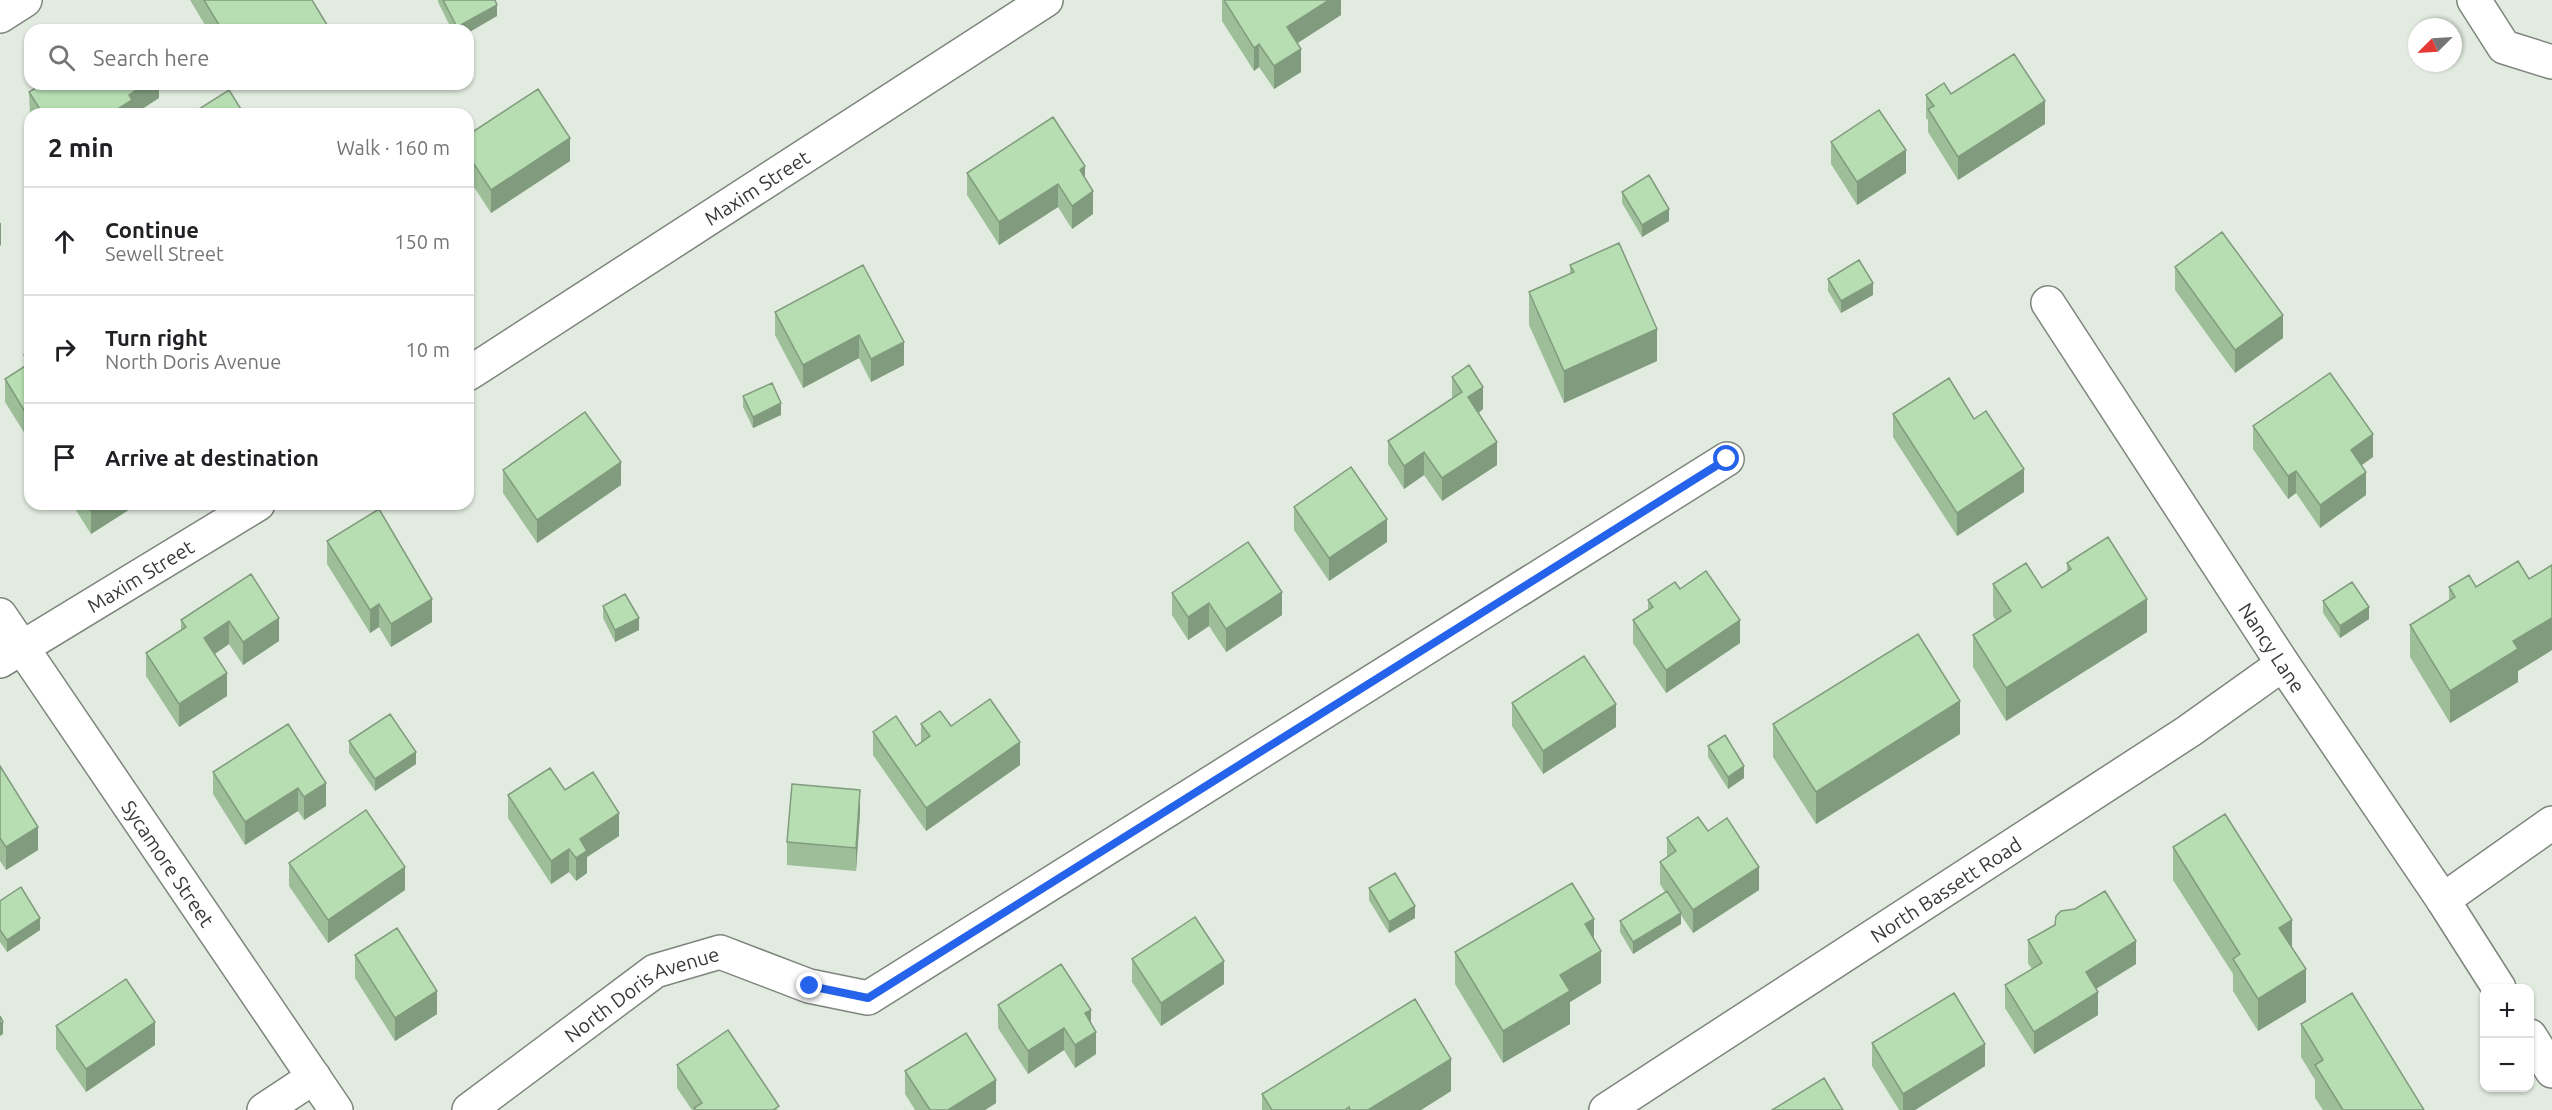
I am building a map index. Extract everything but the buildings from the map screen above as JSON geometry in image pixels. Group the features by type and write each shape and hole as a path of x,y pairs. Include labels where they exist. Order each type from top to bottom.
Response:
{"street":[{"path":"0,16 25,0"},
{"name":"Maxim Street","path":"474,370 1046,0"},
{"path":"2474,0 2504,47 2552,62"},
{"name":"Nancy Lane","path":"2048,303 2283,664 2443,900 2496,984"},
{"name":"North Doris Avenue","path":"469,1110 655,971 720,952 810,986 868,998 1727,459"},
{"name":"Maxim Street","path":"11,655 248,510"},
{"name":"Sycamore Street","path":"0,615 11,655 336,1110"},
{"name":"North Bassett Road","path":"1606,1110 2189,731 2283,664"},
{"path":"2443,900 2552,823"},
{"path":"2531,1038 2552,1071"},
{"path":"264,1110 314,1077"}],"route":[{"path":"810,986 868,998 1727,459"}]}
